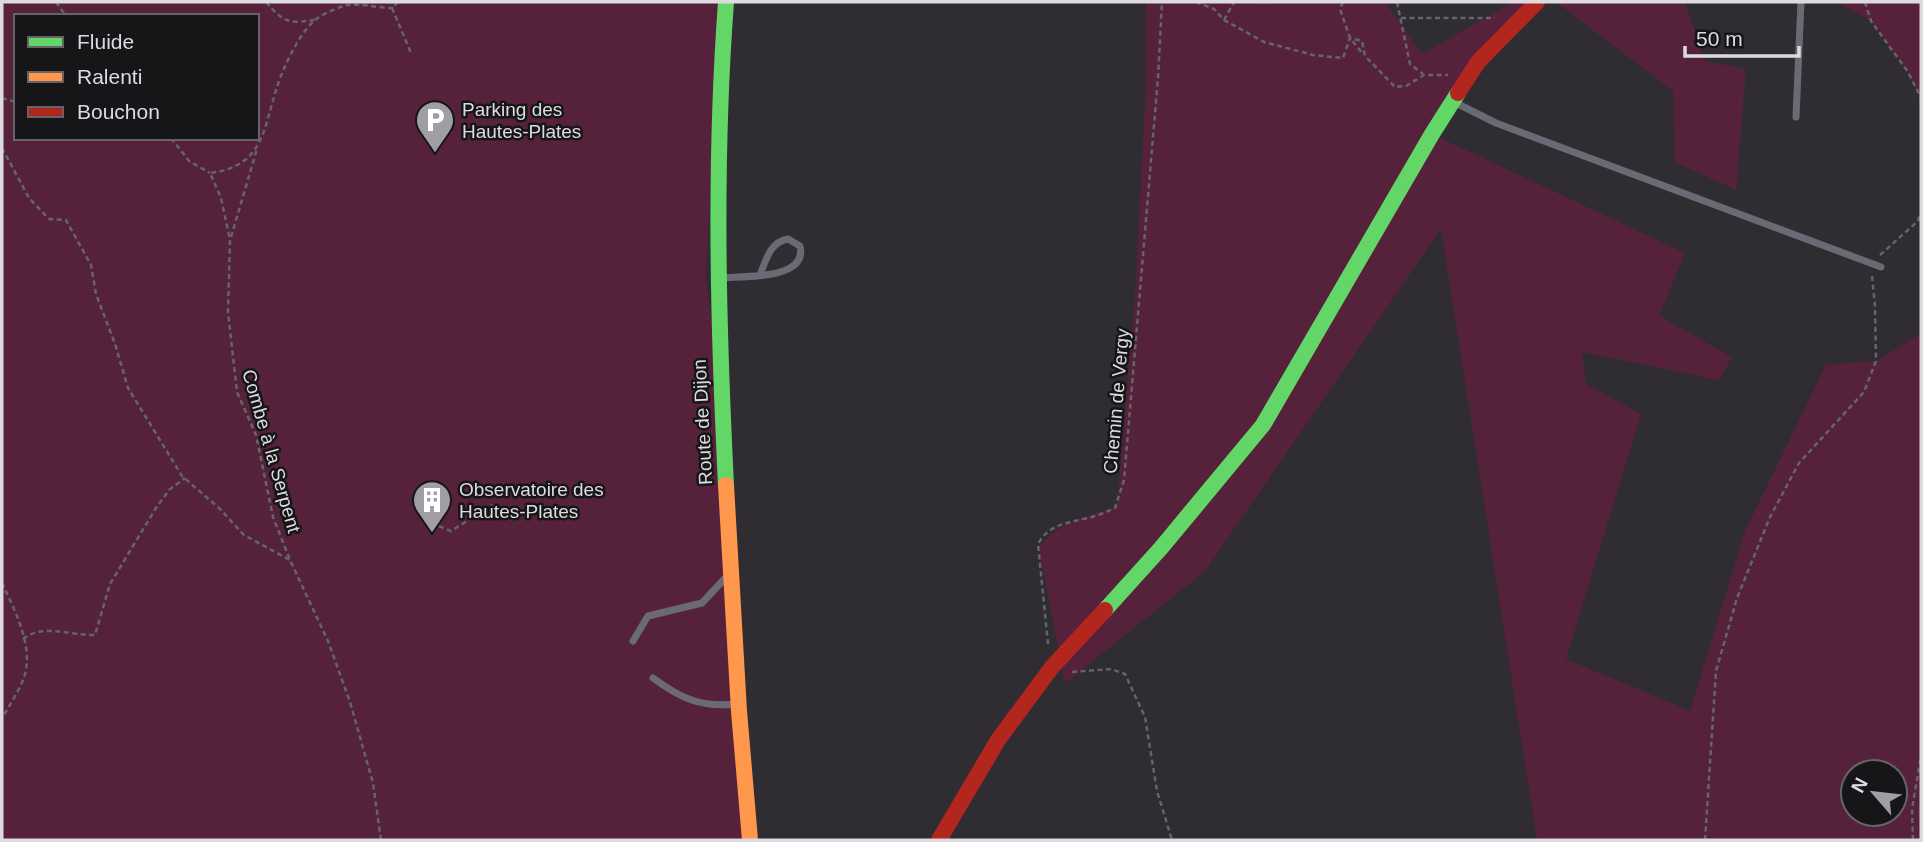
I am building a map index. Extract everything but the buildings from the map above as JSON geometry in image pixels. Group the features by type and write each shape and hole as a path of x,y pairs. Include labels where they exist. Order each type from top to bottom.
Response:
{"street":[{"name":"Route de Dijon","path":"726,2 718,123 717,278 738,704 750,840"},
{"path":"939,840 1006,727 1052,667 1161,548 1263,425 1478,62 1537,2"}],"lane":[{"path":"1796,117 1801,2"},
{"path":"1453,102 1496,123 1881,267"},
{"path":"717,278 760,275 786,271 796,266 802,256 800,246 788,239 777,243 770,251 760,275"},
{"path":"633,641 648,616 702,603 731,572"},
{"path":"653,678 675,695 687,700 714,705 738,704"}],"path":[{"path":"266,2 276,14 295,23 314,20 345,5 392,8 398,2"},
{"path":"392,2 411,53"},
{"path":"1162,3 1168,2"},
{"path":"1196,2 1214,9 1224,20 1264,41 1313,55 1343,58 1350,38"},
{"path":"1224,20 1234,2"},
{"path":"1256,2 1276,2"},
{"path":"1343,2 1340,9 1350,38 1395,87 1406,86 1424,75 1470,75"},
{"path":"1397,2 1410,64 1424,75"},
{"path":"1866,2 1871,21 1908,72 1921,98"},
{"name":"Chemin de Vergy","path":"1052,667 1037,554 1038,544 1054,527 1090,518 1115,508 1124,480 1162,3"},
{"path":"1401,18 1499,18"},
{"path":"230,240 258,146 265,133 277,84 294,48 314,20"},
{"path":"1350,38 1362,41 1364,56"},
{"path":"173,140 190,161 209,173 229,171 258,146"},
{"path":"2,148 29,198 49,219 66,220 91,265 96,294 128,388 185,478 244,535 290,561"},
{"name":"Combe à la Serpent","path":"209,173 221,198 230,240 228,312 237,392 256,435 273,517 290,561 328,642 350,702 373,783 381,840"},
{"path":"1705,840 1716,671 1737,598 1770,517 1799,463 1864,392 1875,361 1875,306 1871,264 1918,221 1921,212"},
{"path":"23,639 32,632 59,631 81,636 95,635 110,584 156,508 169,490 185,478"},
{"path":"431,523 451,531 493,505"},
{"path":"2,583 20,623 25,674 2,719"},
{"path":"1052,667 1062,673 1111,668 1125,674 1145,717 1157,791 1172,840"},
{"path":"1913,840 1912,809 1921,756"}],"shaded area":[{"path":"2,2 720,2 706,278 716,351 743,840 2,840"},
{"path":"1146,2 1385,2 1422,54 1513,2 1537,2 1432,134 1685,253 1659,316 1732,357 1719,380 1582,352 1586,384 1641,414 1566,659 1690,711 1745,531 1826,365 1876,361 1919,335 1921,331 1921,840 1537,840 1441,229 1205,571 1065,683 1039,549 1063,526 1117,506 1135,295 1146,85"},
{"path":"1556,2 1685,2 1705,61 1746,69 1736,190 1675,162 1673,91"},
{"path":"1837,2 1921,2 1921,98 1908,72 1871,21"}],"traffic: fast":[{"path":"726,2 718,244 726,485"},
{"path":"1105,610 1161,548 1263,425 1458,93"}],"traffic: slow":[{"path":"726,485 739,711 750,840"}],"traffic: jam":[{"path":"1458,93 1478,62 1537,2"},
{"path":"939,840 998,740 1052,667 1105,610"}],"place":[{"name":"Parking des Hautes-Plates","path":"435,154"},
{"name":"Observatoire des Hautes-Plates","path":"432,534"}]}
